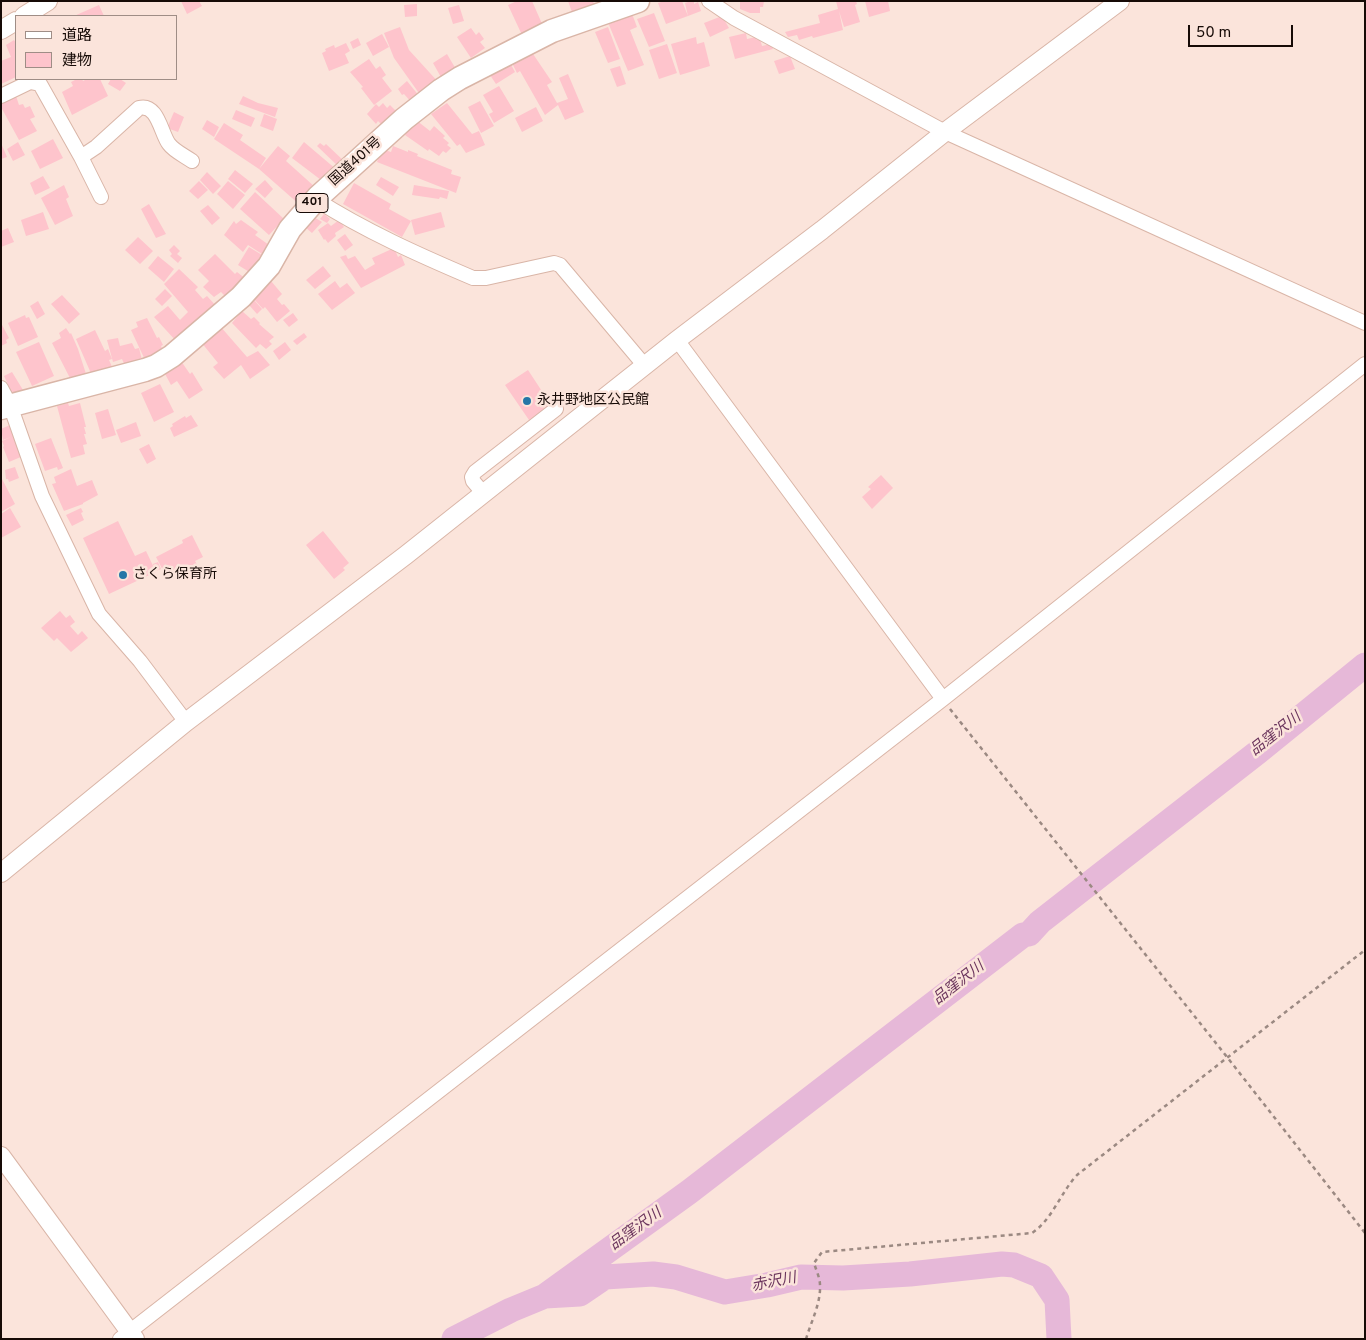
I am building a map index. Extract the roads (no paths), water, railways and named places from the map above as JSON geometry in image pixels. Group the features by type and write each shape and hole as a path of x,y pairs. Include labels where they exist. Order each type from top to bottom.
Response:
{"highway":[{"name":"国道401号","path":"4,401 100,383 156,366 172,356 241,297 269,266 290,229 316,199 404,119 441,90 460,78 552,31 638,1"}],"street":[{"path":"26,15 48,1"},
{"path":"709,1 734,18 945,132 1365,323"},
{"path":"1,873 186,722 406,555 677,340 822,230 945,132 1120,1"},
{"path":"1,30 15,22"},
{"path":"1,96 30,82 40,84 101,197"},
{"path":"81,157 96,147 139,108 143,107 150,110 156,117 169,145 192,161"},
{"path":"316,199 378,236 473,278 486,278 554,263 560,265 645,366"},
{"path":"677,340 942,699"},
{"path":"1,1156 129,1336 942,699 1365,364"},
{"path":"4,401 42,496 99,614 140,661 186,722"},
{"path":"484,494 473,481 472,476 475,472 556,409"}],"waterway":[{"name":"品窪沢川","path":"545,1296 689,1192 1023,935 1029,934 1040,922 1258,752 1365,665"},
{"name":"赤沢川","path":"454,1339 511,1310 545,1296 580,1294 605,1277 653,1274 676,1277 725,1292 801,1277 843,1278 910,1274 1002,1264 1014,1265 1041,1276 1057,1300 1059,1339"}],"place":[{"name":"永井野地区公民館","path":"527,401"},
{"name":"さくら保育所","path":"123,575"}]}
